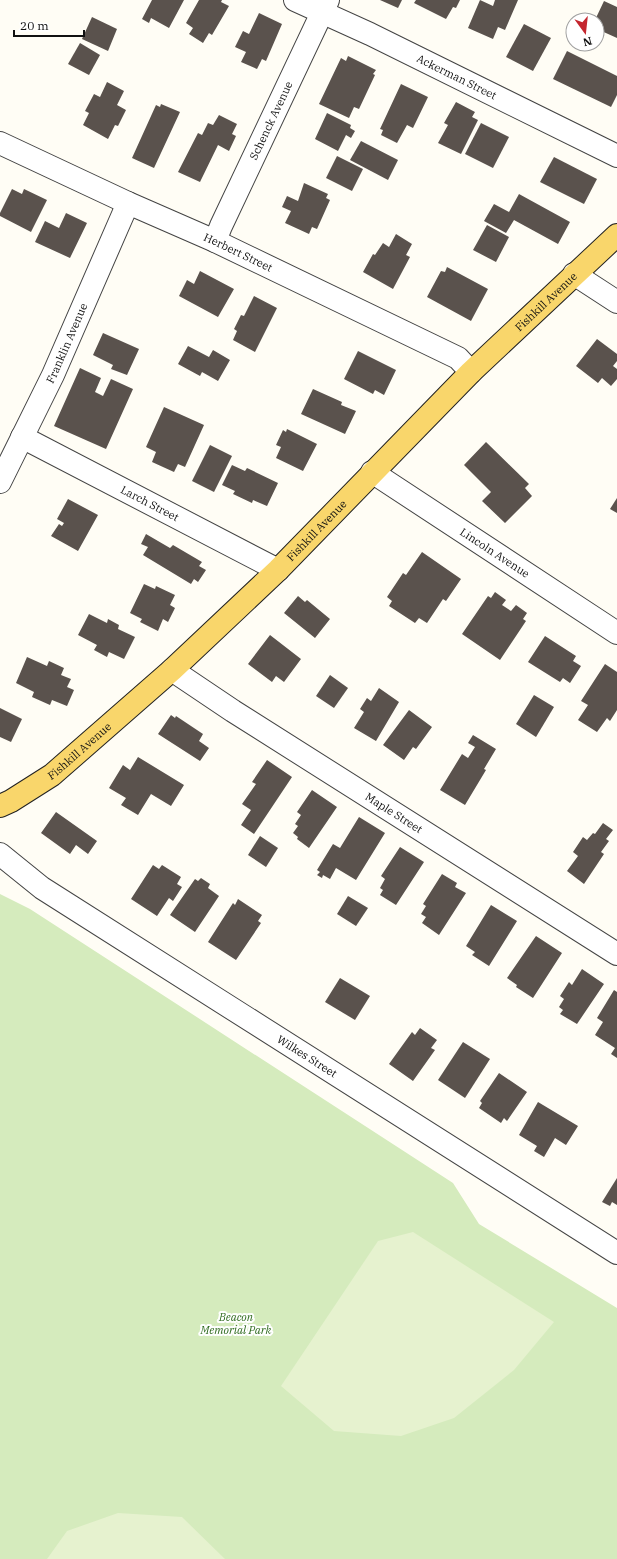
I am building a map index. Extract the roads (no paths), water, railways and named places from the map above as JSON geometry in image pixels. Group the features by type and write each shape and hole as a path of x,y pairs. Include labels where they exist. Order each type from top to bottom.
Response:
{"main road":[{"name":"Fishkill Avenue","path":"0,806 11,801 52,774 172,670 278,570 471,372 617,235"}],"street":[{"name":"Ackerman Street","path":"294,0 325,6 370,34 617,156"},
{"name":"Schenck Avenue","path":"215,241 325,6"},
{"name":"Herbert Street","path":"0,143 128,203 215,241 458,358 471,372"},
{"name":"Franklin Avenue","path":"0,482 53,376 128,203"},
{"path":"574,274 617,302"},
{"name":"Larch Street","path":"22,437 278,570"},
{"name":"Lincoln Avenue","path":"372,472 617,633"},
{"name":"Maple Street","path":"172,670 240,716 617,954"},
{"name":"Wilkes Street","path":"0,854 42,888 617,1253"}],"park label":[{"name":"Beacon Memorial Park","path":"236,1323"}]}
